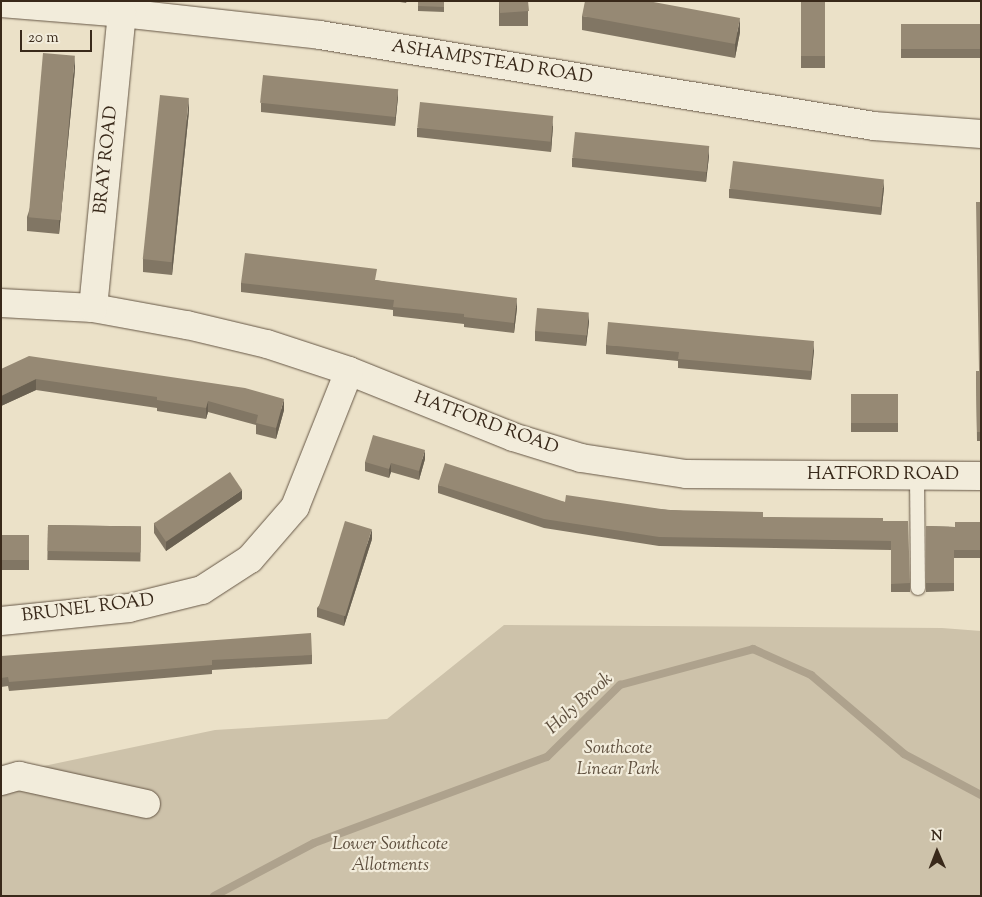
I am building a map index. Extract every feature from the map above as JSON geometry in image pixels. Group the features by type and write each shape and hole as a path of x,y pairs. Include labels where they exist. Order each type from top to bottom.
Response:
{"street":[{"name":"ASHAMPSTEAD ROAD","path":"1,3 122,13 320,34 874,126 981,134"},
{"name":"BRAY ROAD","path":"93,308 122,13"},
{"name":"HATFORD ROAD","path":"1,303 93,308 187,325 249,340 349,371 512,437 581,458 686,474 981,476"},
{"name":"BRUNEL ROAD","path":"1,621 129,608 202,590 250,559 295,507 349,371"},
{"path":"1,781 19,776 146,804"}],"lane":[{"path":"917,475 918,588"}],"green space":[{"name":"Southcote Linear Park","path":"504,625 942,628 981,631 981,896 1,896 1,775 215,730 387,719"}],"building":[{"path":"418,1 444,1 444,7 418,6"},
{"path":"499,1 528,1 529,11 500,13"},
{"path":"585,1 648,1 740,18 735,44 582,16"},
{"path":"801,1 825,1 825,56 801,56"},
{"path":"901,24 981,24 981,49 901,49"},
{"path":"43,53 75,56 60,220 29,217"},
{"path":"263,75 398,89 395,117 260,103"},
{"path":"160,95 189,98 172,262 143,259"},
{"path":"420,102 553,116 551,142 417,128"},
{"path":"575,132 709,146 707,172 572,158"},
{"path":"733,161 884,180 880,207 730,189"},
{"path":"976,202 981,202 981,432 977,432 976,371 979,371"},
{"path":"245,253 377,269 375,280 517,298 514,323 464,317 464,314 393,307 394,300 241,283"},
{"path":"537,308 589,313 587,335 535,331"},
{"path":"608,322 814,341 811,371 678,359 679,352 606,345"},
{"path":"29,356 245,388 284,399 276,428 256,423 258,415 208,401 206,408 157,400 157,397 36,379 1,396 1,369"},
{"path":"851,394 898,394 898,423 851,423"},
{"path":"373,435 425,450 419,471 391,463 389,469 365,462"},
{"path":"445,463 565,502 566,495 668,510 763,512 763,517 883,518 883,521 908,521 910,583 891,584 891,541 659,537 544,519 438,485"},
{"path":"230,472 242,490 166,542 154,523"},
{"path":"345,521 372,529 345,616 318,608"},
{"path":"955,522 981,522 981,550 954,550 954,583 926,583 926,526 955,527"},
{"path":"48,525 141,527 141,553 48,551"},
{"path":"1,535 29,535 29,560 1,560"},
{"path":"311,633 312,655 212,660 212,665 9,682 8,677 1,678 1,656"}],"waterway":[{"name":"Holy Brook","path":"214,896 314,843 547,757 620,685 753,649 811,675 904,754 981,795"}],"park label":[{"name":"Lower Southcote Allotments","path":"390,856"}]}
